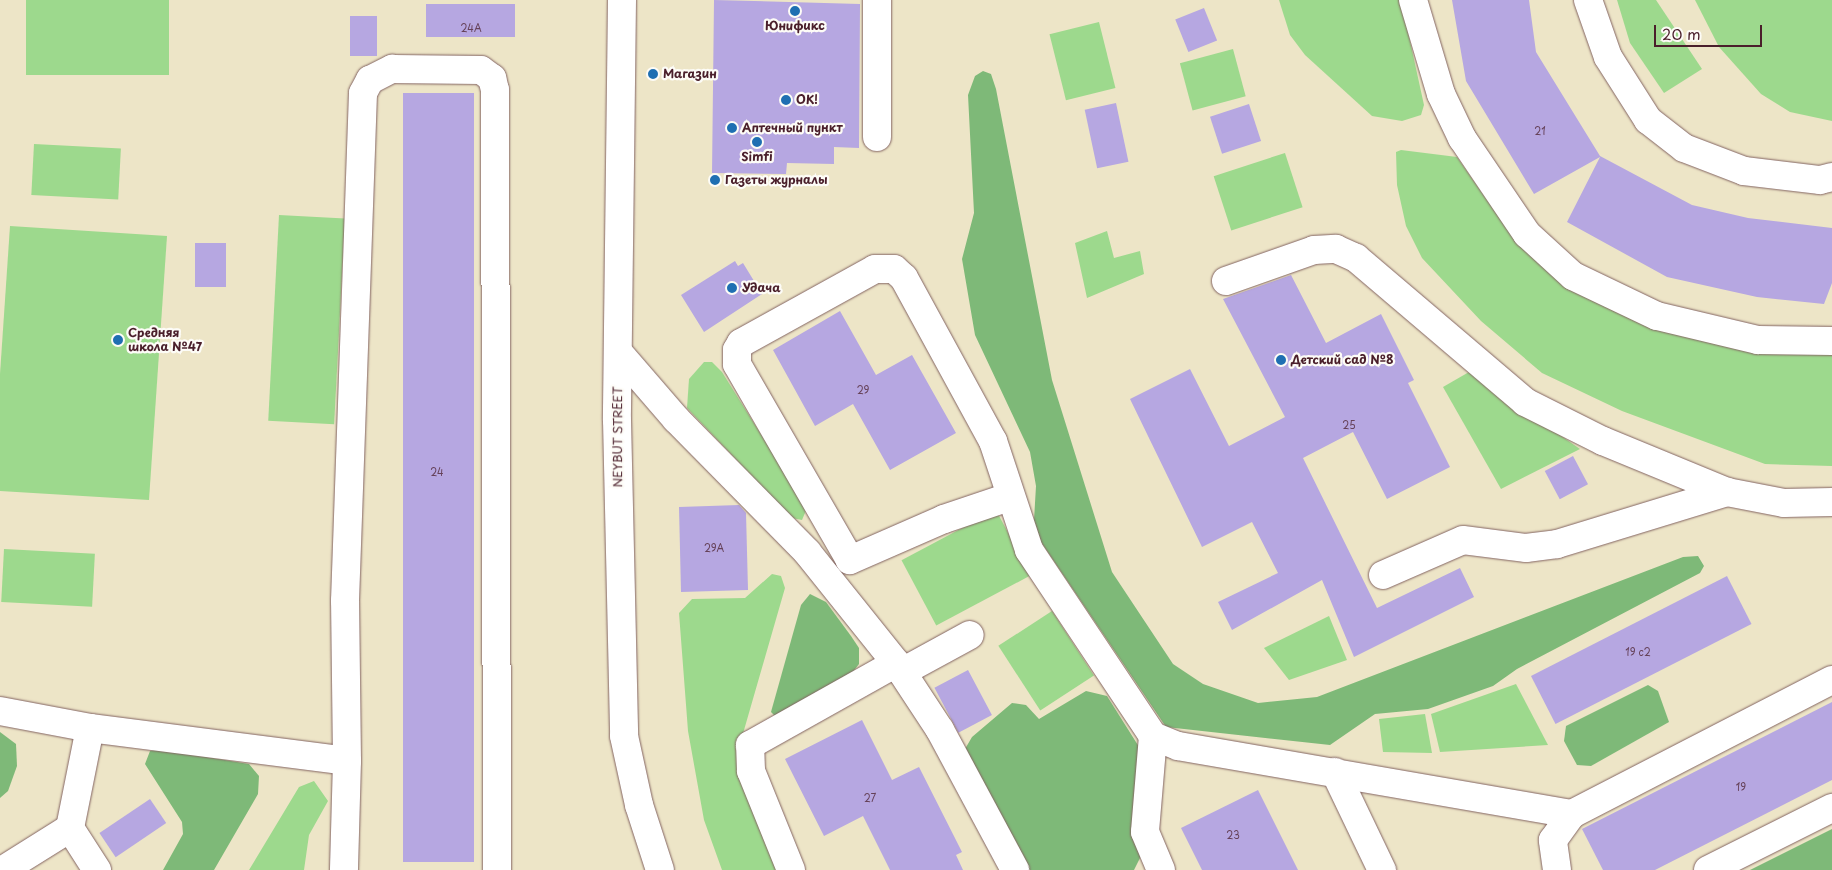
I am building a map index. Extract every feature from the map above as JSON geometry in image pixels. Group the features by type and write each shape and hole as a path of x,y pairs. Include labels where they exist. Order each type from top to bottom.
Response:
{"street":[{"name":"NEYBUT STREET","path":"622,0 619,353 624,736 639,804 660,870"},
{"path":"877,0 877,137"},
{"path":"1413,0 1441,94 1462,138 1526,234 1573,276 1657,316 1758,340 1832,341"},
{"path":"1588,0 1608,57 1648,120 1684,148 1744,172 1820,180 1832,177"},
{"path":"344,870 347,762 345,601 363,93 370,80 392,68 481,70 492,78 495,90 497,870"},
{"path":"1226,281 1314,250 1336,249 1356,258 1525,402 1727,492 1784,503 1832,502"},
{"path":"1015,870 940,730 839,568 737,364 737,350 741,343 875,269 894,269 904,278 993,441 1009,497 1028,550 1153,736 1178,746 1572,814"},
{"path":"619,353 676,419 839,568"},
{"path":"1383,575 1463,540 1526,548 1556,544 1727,492"},
{"path":"839,568 944,519 1009,497"},
{"path":"791,870 751,771 750,745 899,667 970,635"},
{"path":"1558,870 1553,840 1560,825 1572,814 1832,680"},
{"path":"0,711 90,728 347,762"},
{"path":"90,728 70,828 97,870"},
{"path":"1153,736 1145,832 1161,870"},
{"path":"1334,772 1382,870"},
{"path":"1708,870 1832,808"},
{"path":"3,870 70,828"}],"green space":[{"path":"26,0 169,0 169,75 26,75"},
{"path":"1279,0 1401,0 1424,105 1421,115 1402,121 1372,116 1305,55 1290,35"},
{"path":"1617,0 1656,0 1702,69 1664,93 1630,43"},
{"path":"1695,0 1832,0 1832,121 1790,112 1761,94 1719,47"},
{"path":"1099,22 1115,88 1066,100 1050,34"},
{"path":"1233,49 1246,96 1193,111 1180,63"},
{"path":"983,71 991,74 996,89 1052,380 1112,572 1173,664 1203,684 1258,703 1317,697 1683,557 1698,556 1704,566 1700,573 1517,669 1493,686 1428,709 1375,714 1330,745 1166,727 1041,542 1034,520 1036,486 1030,452 975,335 962,259 974,213 968,95 975,76"},
{"path":"34,144 121,149 118,199 31,195"},
{"path":"1401,150 1457,157 1516,242 1568,289 1652,329 1757,354 1832,355 1832,466 1765,464 1622,411 1542,373 1481,321 1422,258 1406,226 1397,185 1396,152"},
{"path":"1285,153 1303,207 1231,230 1214,176"},
{"path":"279,215 345,218 334,424 268,421"},
{"path":"10,226 167,236 149,500 0,491 0,374"},
{"path":"1107,231 1114,258 1140,251 1144,274 1087,298 1075,243"},
{"path":"704,362 712,362 722,372 807,508 802,520 792,518 687,408 689,379"},
{"path":"1469,372 1580,449 1501,489 1443,387"},
{"path":"996,510 1031,575 936,626 902,560"},
{"path":"4,549 95,554 92,607 1,602"},
{"path":"772,574 781,576 785,588 740,744 778,870 722,870 704,820 688,731 679,613 692,599 745,598"},
{"path":"810,594 826,602 851,636 859,648 859,664 852,673 775,716 771,712 801,605"},
{"path":"1052,611 1094,676 1040,710 998,646"},
{"path":"1329,616 1347,660 1289,680 1264,648"},
{"path":"1516,684 1548,745 1440,752 1431,714"},
{"path":"1648,685 1658,691 1669,722 1591,766 1577,765 1564,741 1566,726"},
{"path":"1086,691 1107,696 1141,750 1142,854 1134,870 1029,870 965,749 972,737 1012,703 1026,705 1039,719"},
{"path":"1425,714 1432,753 1383,752 1379,719"},
{"path":"0,732 16,744 17,766 8,791 0,798"},
{"path":"158,749 249,764 259,776 258,794 214,870 163,870 183,834 182,822 145,764 150,751"},
{"path":"314,781 328,801 309,835 304,870 249,870 299,787"},
{"path":"1832,829 1832,870 1750,870"}],"building":[{"name":"ОК!","path":"714,0 860,4 859,148 834,147 834,164 787,163 786,174 712,173"},
{"path":"1452,0 1529,0 1536,52 1600,156 1692,205 1748,218 1832,228 1832,283 1824,304 1757,297 1667,277 1567,222 1600,157 1534,194 1466,81"},
{"path":"426,4 515,4 515,37 426,37"},
{"path":"1204,8 1217,40 1188,52 1175,20"},
{"path":"350,16 377,16 377,56 350,56"},
{"path":"403,93 474,93 474,862 403,862"},
{"path":"1116,103 1128,162 1097,168 1085,110"},
{"path":"1249,104 1261,141 1222,154 1210,117"},
{"path":"195,243 226,243 226,287 195,287"},
{"path":"735,261 738,266 743,263 762,294 704,332 681,295"},
{"path":"1291,275 1326,343 1381,314 1414,380 1408,383 1450,467 1387,499 1353,432 1303,458 1377,608 1460,568 1474,597 1354,657 1322,580 1232,630 1218,602 1278,573 1252,522 1202,547 1130,399 1190,369 1229,446 1285,417 1223,299"},
{"path":"840,311 876,375 912,355 956,433 890,470 853,404 815,426 773,350"},
{"path":"1573,456 1588,484 1560,499 1545,471"},
{"path":"739,505 746,513 748,590 681,592 679,507"},
{"path":"1727,576 1752,624 1555,724 1531,676"},
{"path":"968,670 992,715 958,733 934,688"},
{"path":"1832,702 1832,780 1655,870 1603,870 1582,829"},
{"path":"862,720 892,780 919,767 962,852 956,855 963,870 890,870 863,816 824,836 785,759"},
{"path":"1258,790 1298,870 1202,870 1181,828"},
{"path":"150,799 166,823 116,857 99,833"}],"place":[{"name":"Юнификс","path":"795,11"},
{"name":"Магазин","path":"653,74"},
{"name":"ОК!","path":"786,100"},
{"name":"Аптечный пункт","path":"732,128"},
{"name":"Simfi","path":"757,142"},
{"name":"Газеты журналы","path":"715,180"},
{"name":"Удача","path":"732,288"},
{"name":"Средняя школа №47","path":"118,340"},
{"name":"Детский сад №8","path":"1281,360"}]}
